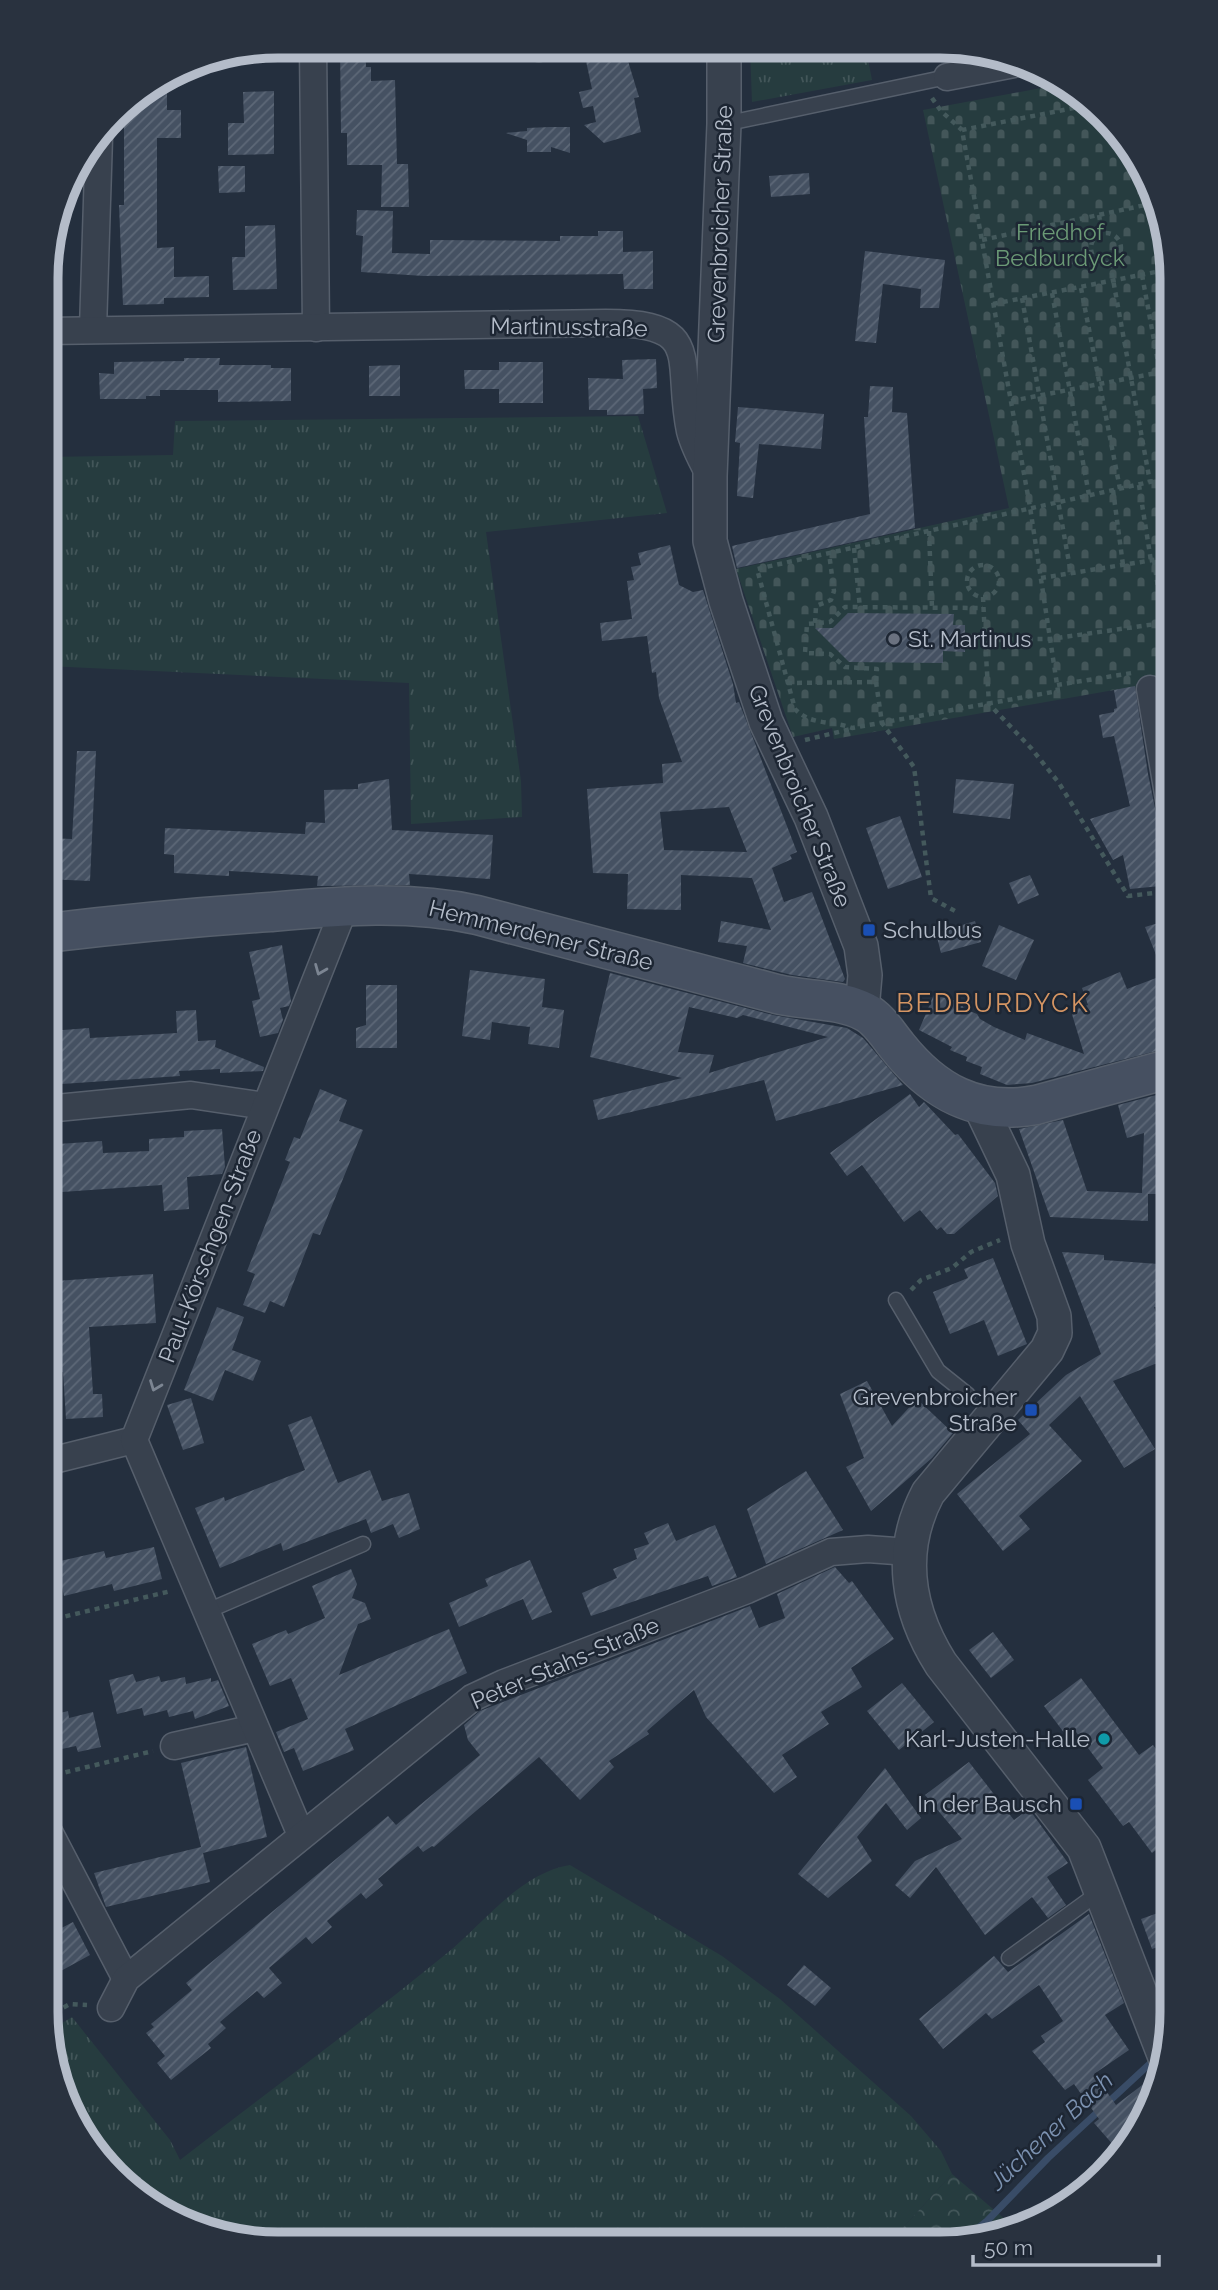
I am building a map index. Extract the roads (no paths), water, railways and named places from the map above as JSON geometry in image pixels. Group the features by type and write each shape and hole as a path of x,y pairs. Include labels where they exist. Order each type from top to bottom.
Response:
{"main road":[{"name":"Hemmerdener Straße","path":"58,932 182,918 401,904 456,911 796,999 862,1010"},
{"path":"862,1010 876,1020 906,1057 940,1088 958,1099 980,1106 1014,1109 1036,1105 1160,1071"}],"street":[{"path":"313,58 316,328"},
{"name":"Grevenbroicher Straße","path":"724,58 709,531 720,582 771,736 807,806 861,946 865,975 862,1010"},
{"path":"934,76 1000,66"},
{"path":"93,329 99,151"},
{"name":"Martinusstraße","path":"58,331 615,323 662,329 682,351 690,431 710,476"},
{"path":"1150,689 1160,747"},
{"name":"Paul-Körschgen-Straße","path":"134,1440 345,906"},
{"path":"58,1107 191,1095 229,1098 265,1106"},
{"path":"980,1106 1013,1175 1024,1231 1054,1315 1052,1340 928,1493 916,1520 909,1552 912,1602 931,1647 974,1707 1078,1837 1102,1890 1158,2039"},
{"path":"58,1459 134,1440 301,1835"},
{"name":"Peter-Stahs-Straße","path":"111,2008 126,1979 458,1707 487,1690 747,1590 831,1552 855,1549 909,1552"},
{"path":"174,1746 255,1728"},
{"path":"58,1849 126,1979"}],"lane":[{"path":"724,124 934,76"},
{"path":"896,1300 938,1371 968,1395"},
{"path":"205,1612 363,1544"},
{"path":"1009,1958 1102,1890"}],"waterway":[{"name":"Jüchener Bach","path":"978,2228 1048,2158 1155,2059"}],"place":[{"name":"St. Martinus","path":"894,639"},
{"name":"Schulbus","path":"869,930"},
{"name":"Grevenbroicher Straße","path":"1031,1410"},
{"name":"Karl-Justen-Halle","path":"1104,1739"},
{"name":"In der Bausch","path":"1076,1804"}],"district":[{"name":"BEDBURDYCK","path":"993,1003"}],"park label":[{"name":"Friedhof Bedburdyck","path":"1060,245"}]}
